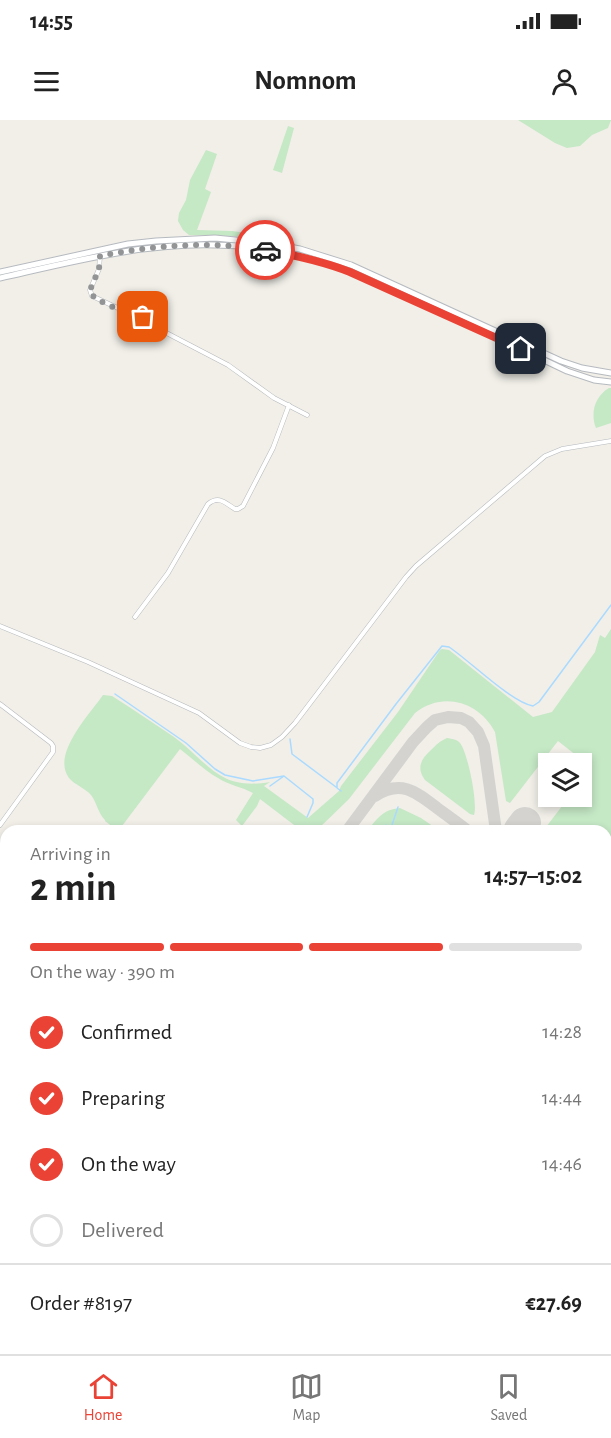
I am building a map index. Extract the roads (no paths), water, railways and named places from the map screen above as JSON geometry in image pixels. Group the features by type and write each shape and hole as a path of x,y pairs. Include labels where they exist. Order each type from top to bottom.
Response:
{"main road":[{"path":"0,272 128,244 215,238 267,243 300,249 351,265 561,360 582,368 611,373"},
{"path":"0,278 100,256 157,247 241,246 297,255 327,263 375,282 567,371 594,380 611,382"}],"street":[{"path":"100,256 99,269 90,290 92,296 146,319 156,328 228,365 267,394 308,415"},
{"path":"135,617 168,573 208,504 219,500 235,508 243,506 273,448 289,405"},
{"path":"0,626 88,662 199,713 244,745 255,748 268,746 279,740 295,723 406,577 417,566 545,456 562,449 611,441"},
{"path":"0,704 51,743 53,749 36,778 0,825"}],"waterway":[{"path":"341,791 337,788 337,783 442,646 449,647 514,697 533,706 539,702 611,605"},
{"path":"115,694 186,743 225,775 253,781 284,776"},
{"path":"290,739 292,754 336,787"},
{"path":"270,786 284,776 313,799 307,817"},
{"path":"392,825 398,807"}]}
